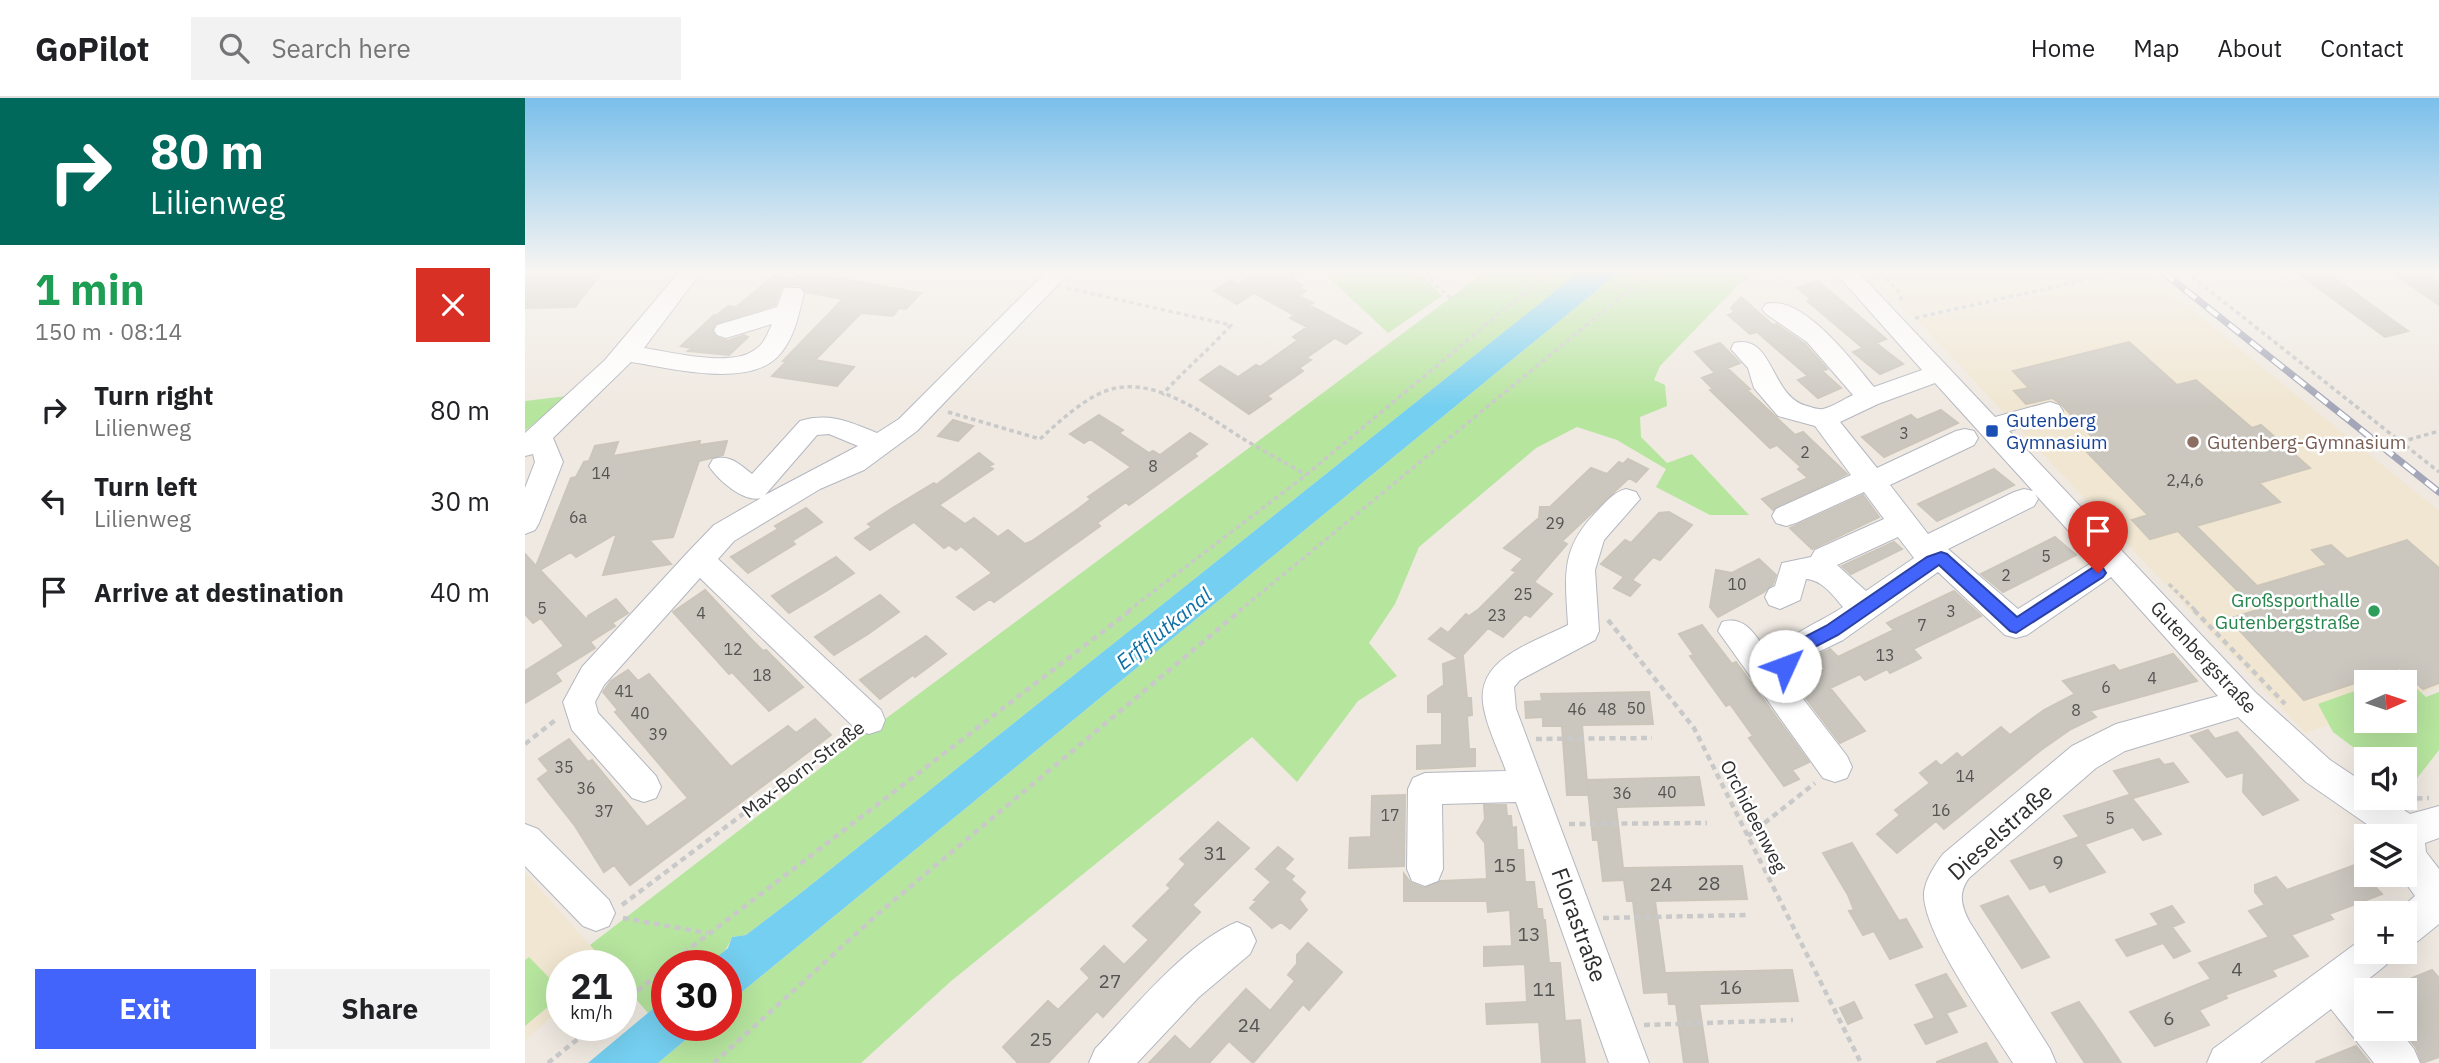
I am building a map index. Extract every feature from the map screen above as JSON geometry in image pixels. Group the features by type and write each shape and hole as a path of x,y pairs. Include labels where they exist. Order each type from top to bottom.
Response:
{"street":[{"path":"525,523 549,462 532,442 627,354 658,317"},
{"path":"726,330 756,317"},
{"path":"627,354 720,366 748,363 768,355 772,350 784,317"},
{"path":"644,787 585,720 579,702 593,676 724,533 810,482 854,463 908,425 1014,317"},
{"path":"1790,317 1822,342 1869,398"},
{"name":"Gutenbergstraße","path":"1889,317 1941,372 1978,433 2244,702 2318,771 2424,828"},
{"path":"1743,349 1760,365 1767,388 1787,410 1824,419 1869,398 1941,372"},
{"path":"1786,516 1978,433 2050,411"},
{"path":"1824,419 1928,555 1941,558 2016,626 2098,573"},
{"path":"723,466 754,491 809,428 832,425 880,445"},
{"path":"1583,619 1580,570 1591,535 1626,499"},
{"path":"1775,670 1797,649 1832,631 1864,609 1928,555 2024,499"},
{"path":"1825,558 1903,522"},
{"name":"Max-Born-Straße","path":"699,559 869,720"},
{"path":"1780,597 1789,592 1791,572 1808,566 1826,571 1864,609"},
{"name":"Florastraße","path":"1583,619 1584,631 1509,671 1498,684 1500,709 1629,1063"},
{"path":"1733,631 1775,670 1835,767"},
{"name":"Dieselstraße","path":"2036,1063 1952,927 1943,902 1944,883 1956,866 2084,757 2116,739 2244,702"},
{"path":"1425,869 1425,789 1528,786"},
{"path":"2417,917 2439,897 2414,867 2407,851 2424,828"},
{"path":"525,841 607,911"},
{"path":"1109,1063 1185,983 1237,941"},
{"path":"2227,1063 2357,964"},
{"path":"2334,982 2354,1006"},
{"path":"2382,1041 2400,1063"}],"path":[{"path":"1162,395 1181,373 1208,352 1231,325 1201,317"},
{"path":"686,950 1306,475 1495,317"},
{"path":"715,1063 880,912 1069,751 1596,317"},
{"path":"1895,323 1921,317"},
{"path":"2243,317 2439,472"},
{"path":"925,407 1040,439 1059,421 1113,389 1128,387 1162,395 1208,415 1306,475"},
{"path":"2401,442 2439,431"},
{"name":"Orchideenweg","path":"1583,619 1608,620 1694,727 1861,1063"},
{"path":"525,744 579,702"},
{"name":"Max-Born-Straße","path":"607,911 869,720"},
{"path":"1511,739 1652,738"},
{"path":"1748,836 1835,767"},
{"path":"1542,824 1707,823"},
{"path":"607,911 707,933"},
{"path":"1576,919 1748,915"},
{"path":"637,991 651,979"},
{"path":"1616,1026 1793,1020"},
{"path":"548,1063 575,1041"}],"shaded area":[{"name":"Gutenberg-Gymnasium","path":"2200,317 2439,511 2439,687 2417,695 2417,670 2354,670 2354,716 2305,733 1916,319"},
{"path":"525,872 594,950 546,950 546,1022 525,1040"}],"green space":[{"path":"1371,317 1411,317 1388,333"},
{"path":"1425,317 1523,317 746,935 732,937 725,950 651,950 651,1010 648,1013 637,1000 637,950 594,950 590,945 853,743"},
{"path":"1564,317 1707,317 1660,366 1654,380 1665,385 1667,406 1640,417 1641,437 1667,463 1692,454 1749,515 1710,515 1656,487 1666,469 1617,440 1577,427 1536,448 1419,547 1395,604 1369,643 1397,676 1358,701 1297,782 1252,737 950,982 861,1063 658,1063 684,1041 742,1041 742,992"},
{"path":"567,396 525,431 525,401"},
{"path":"2417,689 2426,697 2439,692 2439,750 2417,778 2417,747 2354,748 2333,732 2318,704 2354,691 2354,733 2417,733"},
{"path":"529,957 546,975 546,1008 525,1026 525,960"}],"water":[{"name":"Erftflutkanal","path":"1523,317 1564,317 742,992 742,950 726,950 732,937 746,935"},
{"path":"651,1010 651,1041 684,1041 658,1063 588,1063 614,1041 637,1041 637,1022"}],"building":[{"path":"712,317 737,317 715,324 712,331 716,337 727,341 744,335 748,337 729,355 688,351 692,348 681,346"},
{"path":"826,317 857,317 815,360 854,367 837,386 772,376 787,361 783,361"},
{"path":"1331,317 1361,333 1346,344 1335,338 1306,358 1311,360 1299,368 1303,371 1267,396 1271,399 1249,414 1200,380 1220,366 1238,377 1256,365 1260,367 1298,340 1293,337 1307,327 1290,318"},
{"path":"1730,317 1764,317 1773,325 1776,324 1805,344 1827,369 1822,371 1841,388 1818,398 1798,380 1808,376 1757,332 1750,334"},
{"path":"1826,317 1860,317 1886,339 1876,343 1903,364 1880,374 1853,352 1863,348"},
{"path":"2358,317 2389,317 2408,331 2385,337"},
{"path":"2129,342 2177,385 2196,380 2252,428 2261,425 2310,468 2259,483 2280,502 2196,526 2257,586 2327,565 2312,550 2331,545 2347,559 2407,540 2439,568 2439,683 2423,689 2417,684 2417,670 2354,670 2354,683 2304,700 2229,619 2257,610 2178,531 2150,539 2132,520 2148,515 2085,450 2101,446 2052,398 2026,404 2014,391 2029,388 2013,371"},
{"path":"1720,343 1740,363 1727,368 1750,389 1747,390 1795,435 1803,432 1847,474 1773,510 1762,499 1808,478 1798,469 1801,467 1777,445 1770,448 1710,390 1713,389 1702,378 1715,373 1695,352"},
{"path":"1941,410 1958,423 1884,457 1862,437 1911,415 1917,420"},
{"path":"1099,415 1123,430 1119,433 1149,453 1153,451 1160,455 1190,433 1207,444 1194,454 1197,456 1129,505 1126,502 1097,523 1100,526 994,602 990,599 974,610 957,597 992,573 961,546 956,550 949,545 944,548 914,522 870,550 855,538 872,527 868,524 934,483 936,485 979,453 993,464 989,466 993,469 939,505 965,524 974,518 998,537 1008,530 1025,544 1032,541 1131,467 1090,439 1084,443 1070,434"},
{"path":"953,420 973,426 958,441 938,436"},
{"path":"700,441 699,445 727,441 723,455 699,461 673,537 649,540 671,564 603,575 617,533 576,557 571,552 540,570 587,620 588,616 616,599 628,613 612,623 615,626 590,642 595,648 555,673 561,681 525,703 525,671 564,646 541,618 533,623 525,614 525,554 536,566 571,478 576,477 584,462 589,461 595,446 618,442 613,456"},
{"path":"1628,459 1648,469 1636,482 1629,478 1562,541 1567,544 1534,582 1552,594 1530,617 1525,614 1503,637 1488,628 1459,659 1429,639 1441,628 1448,633 1466,614 1469,616 1479,609 1516,572 1512,570 1523,559 1504,548 1539,518 1540,507 1550,507 1591,468 1607,474 1619,462 1623,464"},
{"path":"1994,469 2014,485 1937,521 1918,504"},
{"path":"1863,495 1879,517 1812,549 1790,528"},
{"path":"806,508 822,522 792,541 795,544 748,573 731,557 778,529 775,526"},
{"path":"1669,512 1692,525 1660,560 1653,557 1632,580 1640,585 1630,596 1614,588 1624,577 1601,564 1625,540 1631,543 1659,513"},
{"path":"2055,537 2076,555 2003,592 1981,574"},
{"path":"1894,542 1902,549 1851,574 1842,566"},
{"path":"836,557 854,573 789,613 772,596"},
{"path":"1759,559 1776,575 1773,584 1764,592 1718,617 1710,607 1716,570 1732,573"},
{"path":"705,590 763,651 766,650 803,687 769,711 732,672 729,674 673,612"},
{"path":"1954,591 1981,616 1913,649 1921,658 1890,673 1887,669 1865,680 1860,674 1830,688 1865,731 1840,743 1796,685 1825,669 1814,657 1830,649 1838,657 1894,630 1887,623"},
{"path":"880,595 899,612 868,634 834,655 815,637"},
{"path":"1702,625 1732,664 1736,662 1809,762 1792,770 1799,779 1784,786 1749,738 1753,736 1730,704 1726,706 1690,656 1694,655 1679,634"},
{"path":"926,636 946,654 915,677 913,675 880,699 860,680"},
{"path":"2173,654 2197,681 2090,711 2096,717 2071,729 2041,750 1944,829 1936,821 1897,853 1877,834 1900,815 1895,810 1930,783 1920,773 1936,761 1941,766 1957,753 1962,758 2001,727 2010,735 2044,710 2075,694 2063,681 2114,665 2119,671"},
{"path":"1463,657 1467,698 1471,698 1472,715 1467,716 1469,749 1475,749 1475,766 1417,769 1417,746 1442,745 1442,712 1428,712 1428,696 1444,685 1443,664"},
{"path":"628,670 638,681 649,674 731,767 788,726 796,733 815,719 831,735 630,885 614,865 604,872 575,826 538,779 549,771 539,759 569,739 588,762 592,760 647,827 688,798 615,712 618,710 603,692 611,681"},
{"path":"1649,692 1653,724 1582,725 1588,795 1567,795 1562,726 1543,726 1543,717 1526,718 1525,702 1542,701 1541,694"},
{"path":"2208,730 2215,739 2237,732 2298,800 2263,815 2243,792 2244,772 2227,777 2191,736"},
{"path":"2159,759 2164,765 2173,763 2188,782 2133,798 2114,771"},
{"path":"1699,777 1704,805 1616,807 1623,868 1742,866 1747,899 1655,901 1665,973 1792,970 1798,1001 1699,1004 1708,1063 1684,1063 1676,1004 1669,1004 1668,992 1644,993 1633,901 1627,901 1624,880 1603,881 1598,840 1593,840 1587,780"},
{"path":"1405,795 1404,866 1349,868 1350,838 1371,837 1372,796"},
{"path":"2129,795 2161,834 2143,840 2133,827 2085,844 2064,816"},
{"path":"1484,805 1506,805 1512,828 1516,827 1517,850 1523,850 1525,882 1534,882 1537,909 1542,909 1545,920 1549,963 1560,963 1565,1021 1580,1020 1585,1063 1542,1063 1539,1022 1487,1024 1486,1004 1527,1002 1525,964 1484,966 1484,947 1512,946 1510,910 1488,912 1487,901 1404,901 1404,874 1411,883 1424,888 1441,881 1487,879 1485,843 1477,833 1485,819"},
{"path":"1218,822 1249,848 1192,905 1200,912 1103,1017 1097,1011 1048,1063 1018,1063 1003,1047 1048,1001 1058,1010 1090,978 1081,969 1104,946 1124,965 1149,940 1133,926 1171,888 1167,885 1186,864 1180,859"},
{"path":"2079,837 2105,872 2050,892 2045,884 2030,889 2011,861"},
{"path":"1852,843 1899,921 1906,919 1922,947 1890,959 1874,931 1863,935 1849,911 1854,910 1848,895 1823,853"},
{"path":"1278,847 1293,859 1284,869 1294,876 1291,880 1305,892 1299,899 1307,910 1290,929 1281,922 1272,928 1250,908 1271,882 1256,869"},
{"path":"2354,865 2354,887 2375,887 2382,894 2363,901 2354,901 2354,905 2329,914 2333,919 2291,935 2308,956 2272,970 2276,976 2225,995 2227,998 2199,1010 2209,1025 2155,1046 2130,1012 2211,979 2199,963 2269,937 2249,911 2265,905 2255,892 2255,885 2276,877 2287,890"},
{"path":"2008,896 2049,957 2022,968 1981,906"},
{"path":"2172,906 2184,922 2172,927 2190,951 2174,958 2163,943 2127,956 2116,940 2159,925 2151,914"},
{"path":"1308,943 1342,972 1309,1010 1303,1004 1253,1063 1229,1041 1209,1063 1149,1063 1175,1036 1190,1050 1246,989 1270,1011 1295,981 1288,975 1297,964 1297,955"},
{"path":"2432,970 2439,978 2439,1057 2422,1063 2411,1041 2417,1041 2417,978 2412,978"},
{"path":"1946,974 1966,1006 1946,1013 1957,1032 1926,1044 1915,1025 1935,1018 1916,985"},
{"path":"1854,1002 1862,1018 1848,1024 1840,1008"},
{"path":"2079,1002 2121,1063 2085,1063 2052,1013"},
{"path":"1986,1043 1998,1063 1937,1063 1937,1062"},
{"path":"2356,1046 2370,1063 2316,1063 2316,1062"}],"railway":[{"path":"2219,317 2439,492"}],"place":[{"name":"Gutenberg Gymnasium","path":"1992,431"},
{"name":"Gutenberg-Gymnasium","path":"2193,442"},
{"name":"Großsporthalle Gutenbergstraße","path":"2374,611"}],"route":[{"path":"1785,666 1797,649 1832,631 1932,561 1941,558 2016,626 2098,573"}]}
